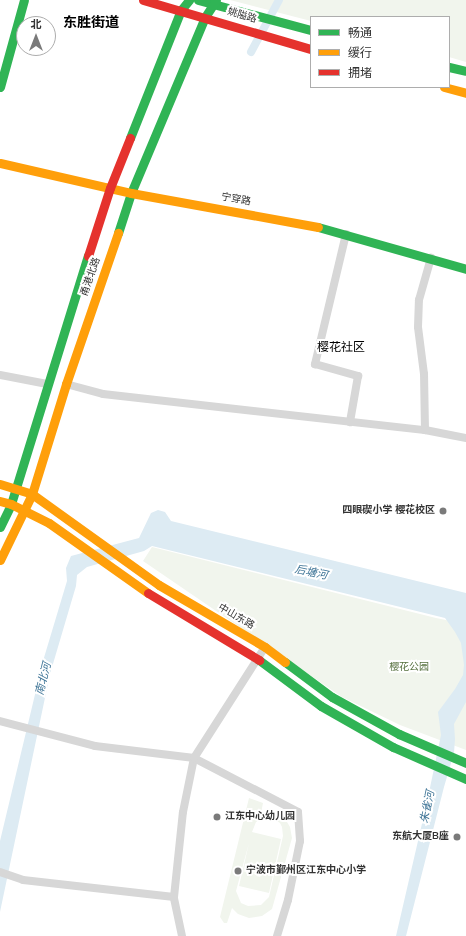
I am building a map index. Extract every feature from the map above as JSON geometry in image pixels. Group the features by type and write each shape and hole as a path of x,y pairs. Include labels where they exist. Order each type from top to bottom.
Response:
{"main road":[{"path":"0,87 24,0"},
{"name":"姚隘路","path":"143,0 310,49"},
{"name":"甬港北路","path":"0,528 11,504 46,384 110,188 181,10 189,0"},
{"name":"姚隘路","path":"198,0 214,2 281,23 310,30"},
{"name":"甬港北路","path":"0,560 32,494 66,384 131,193 205,17 214,2"},
{"path":"450,67 466,71"},
{"path":"448,88 466,93"},
{"name":"宁穿路","path":"0,163 131,193 283,219 346,234 466,269"},
{"name":"中山东路","path":"0,484 32,494 159,585 265,647 332,697 399,734 465,762"},
{"path":"0,501 11,504 49,523 155,598 258,660 321,706 393,747 464,778"}],"street":[{"path":"346,234 315,364 358,376 350,422"},
{"path":"425,430 424,374 418,327 419,300 431,258"},
{"path":"0,375 46,384"},
{"path":"66,384 103,394 425,430 466,438"},
{"path":"182,936 174,897 182,812 194,758 265,647"},
{"path":"0,721 95,746 194,758 298,812 300,841 288,900 277,936"},
{"path":"0,872 23,880 174,897"}],"green space":[{"path":"230,0 466,0 466,62 450,57 450,16 310,16 310,21"},
{"name":"樱花公园","path":"152,547 436,618 466,624 466,750 400,725 342,697 143,561"},
{"path":"249,798 263,803 261,813 272,812 284,817 290,827 292,838 272,909 262,916 249,918 238,914 232,908 227,923 224,923 220,917","holes":["265,817 274,819 280,823 283,836 269,897 261,905 248,906 241,903 236,891 249,843 239,886 269,893 281,839 252,832 256,822"]}],"water":[{"path":"158,510 165,512 171,521 466,593 466,702 454,724 454,753 406,936 396,936 441,735 438,712 455,689 463,675 464,665 461,643 455,632 445,618 152,546 144,551 87,567 77,575 76,586 50,674 0,912 0,841 43,661 67,581 66,568 71,556 139,538 151,513"}],"waterway":[{"path":"251,52 279,0"}],"traffic: fast":[{"path":"0,87 24,0"},
{"path":"130,138 181,10 189,0"},
{"path":"198,0 310,30"},
{"path":"118,233 131,193 205,17 216,0"},
{"path":"450,67 466,71"},
{"path":"318,227 466,269"},
{"path":"0,527 11,504 88,256"},
{"path":"259,660 321,706 393,747 466,779"},
{"path":"285,662 332,697 399,734 466,763"}],"traffic: slow":[{"path":"448,88 466,93"},
{"path":"0,163 131,193 318,227"},
{"path":"0,560 32,494 66,384 118,233"},
{"path":"0,484 32,494 159,585 265,647 285,662"},
{"path":"0,501 11,504 49,523 148,593"}],"traffic: jam":[{"path":"143,0 310,49"},
{"path":"88,256 110,188 130,138"},
{"path":"148,593 259,660"}],"place":[{"name":"四眼碶小学 樱花校区","path":"443,511"},
{"name":"江东中心幼儿园","path":"217,817"},
{"name":"东航大厦B座","path":"457,837"},
{"name":"宁波市鄞州区江东中心小学","path":"238,871"}],"district":[{"name":"东胜街道","path":"91,23"},
{"name":"樱花社区","path":"341,348"}],"water label":[{"name":"后塘河","path":"311,573"},
{"name":"南北河","path":"44,679"},
{"name":"朱雀河","path":"428,807"}]}
